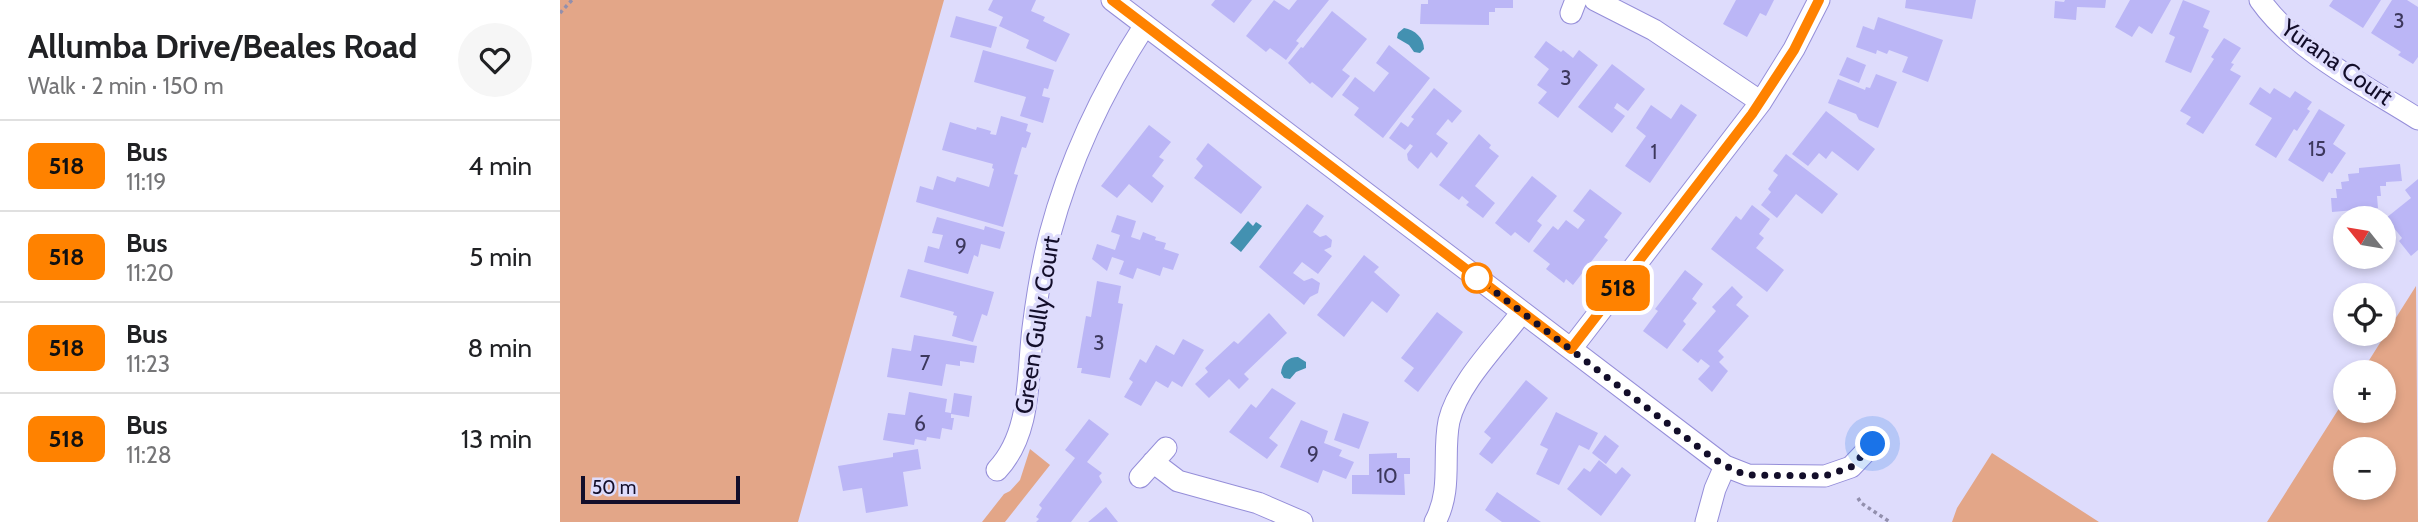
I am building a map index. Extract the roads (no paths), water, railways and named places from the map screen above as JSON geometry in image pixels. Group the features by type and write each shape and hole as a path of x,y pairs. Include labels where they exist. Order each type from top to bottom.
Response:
{"street":[{"path":"1112,0 1725,466 1748,475 1825,476 1851,467 1873,444"},
{"path":"1595,0 1645,25 1760,102"},
{"path":"1571,349 1760,102 1794,50 1819,0"},
{"name":"Yurana Court","path":"2260,0 2280,25 2302,44 2418,119"},
{"name":"Green Gully Court","path":"997,470 1012,450 1023,418 1037,293 1065,184 1104,93 1145,25"},
{"path":"1435,522 1444,502 1447,485 1447,433 1456,402 1522,312"},
{"path":"1153,462 1178,481 1258,503 1302,522"},
{"path":"1706,522 1725,466"}],"water":[{"path":"1404,28 1421,38 1424,49 1420,53 1414,52 1409,45 1397,38"},
{"path":"1248,221 1253,226 1256,222 1262,226 1241,252 1230,243"},
{"path":"1298,357 1306,362 1306,368 1296,372 1290,379 1284,378 1281,373 1284,364 1288,359"}]}
